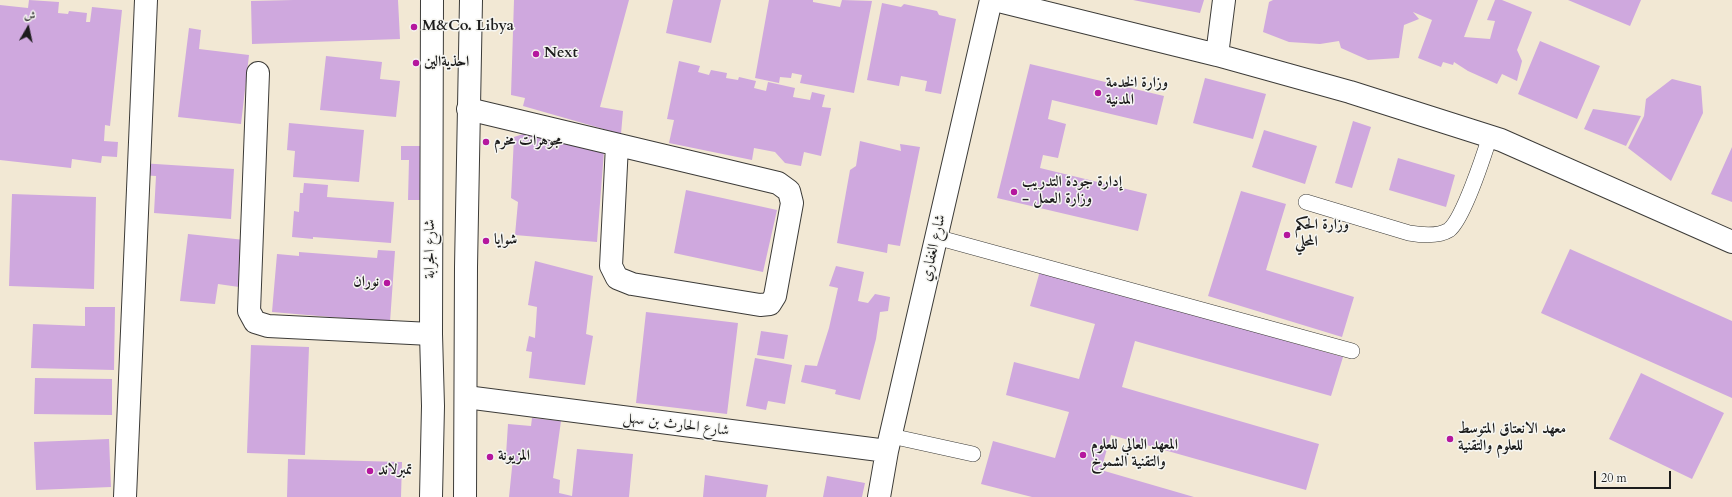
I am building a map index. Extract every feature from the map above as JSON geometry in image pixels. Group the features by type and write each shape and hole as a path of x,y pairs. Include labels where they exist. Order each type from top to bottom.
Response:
{"street":[{"path":"125,497 146,0"},
{"name":"شارع الجرابة","path":"431,497 433,406 431,334 432,0"},
{"path":"465,497 468,109 471,0"},
{"name":"شارع الغفاري","path":"879,497 889,443 991,0"},
{"path":"995,0 1217,55 1350,92 1490,136 1732,242"},
{"path":"1217,55 1224,0"},
{"path":"258,73 250,311 256,322 268,326 431,334"},
{"path":"468,109 778,183 789,191 792,203 775,296 770,304 760,305 640,286 617,278 611,266 617,145"},
{"name":"شارع الحارث بن سهل","path":"466,397 889,443"}],"lane":[{"path":"1306,202 1409,233 1421,235 1442,233 1454,224 1471,190 1490,136"},
{"path":"936,237 1352,351"},
{"path":"889,443 974,454"}],"building":[{"path":"29,0 59,2 58,13 68,14 69,11 87,13 86,22 90,22 92,7 122,10 110,126 105,125 104,141 118,142 117,157 102,156 101,163 72,159 71,168 0,160 0,5 28,8"},
{"path":"398,0 400,39 252,44 251,1"},
{"path":"514,0 629,0 600,107 623,111 621,134 523,106 525,98 511,95"},
{"path":"673,0 721,0 711,43 666,33"},
{"path":"769,0 813,0 813,2 840,7 842,0 872,1 854,93 800,83 802,75 792,73 791,78 780,77 779,83 755,78"},
{"path":"1133,0 1204,0 1200,13"},
{"path":"1273,0 1478,0 1464,37 1490,39 1495,21 1487,20 1495,0 1502,0 1532,12 1517,50 1522,61 1517,81 1502,74 1497,84 1468,71 1454,62 1453,65 1443,62 1441,67 1418,58 1432,20 1413,12 1419,19 1404,25 1399,58 1368,60 1341,48 1339,41 1320,44 1289,42 1263,32 1269,2"},
{"path":"1568,0 1641,0 1630,26"},
{"path":"882,3 901,7 904,4 937,11 939,15 956,19 941,94 925,91 927,81 901,76 899,86 867,80"},
{"path":"189,28 201,30 199,49 249,55 241,124 178,117"},
{"path":"1540,41 1600,66 1577,119 1518,94"},
{"path":"326,56 382,62 380,79 400,81 396,117 320,110"},
{"path":"679,61 700,66 698,72 709,75 711,70 727,73 726,78 738,80 739,77 756,81 754,88 766,91 768,82 795,88 793,97 810,100 812,92 825,95 822,107 831,108 821,156 804,152 801,166 785,163 775,152 754,148 752,160 669,143 674,120 667,119"},
{"path":"1030,64 1164,96 1157,125 1052,100 1048,119 1066,124 1058,158 1043,155 1040,168 1147,194 1138,231 997,198"},
{"path":"1205,78 1266,94 1253,139 1193,123"},
{"path":"1672,79 1701,86 1703,113 1671,181 1628,148 1644,116 1646,99"},
{"path":"1593,109 1641,116 1626,146 1584,129"},
{"path":"1353,121 1371,127 1352,188 1335,183"},
{"path":"289,123 364,130 359,182 293,177 295,151 287,150"},
{"path":"1264,130 1317,146 1305,184 1252,167"},
{"path":"526,133 604,151 597,242 515,235 518,202 511,198 514,137"},
{"path":"860,141 901,151 900,144 920,147 900,246 888,244 887,253 837,243 850,170 856,166"},
{"path":"401,146 423,146 422,200 408,200 409,160 401,160"},
{"path":"1732,147 1732,202 1711,194"},
{"path":"1398,158 1455,175 1446,207 1389,190"},
{"path":"140,163 234,169 231,219 154,213 156,176 139,175"},
{"path":"304,183 328,185 327,197 394,202 391,243 313,237 313,239 292,237 294,211 299,212 300,193 303,193"},
{"path":"686,190 777,210 763,272 674,253"},
{"path":"1241,191 1286,204 1266,270 1354,297 1342,337 1208,296"},
{"path":"12,194 96,197 94,289 9,286"},
{"path":"188,234 245,240 239,287 218,284 215,304 180,301"},
{"path":"1570,249 1732,321 1732,398 1541,313"},
{"path":"378,250 395,251 390,322 272,312 277,254 299,256 299,252 377,258"},
{"path":"535,261 593,276 586,334 593,336 585,385 529,378 532,352 526,351 529,336 535,338 537,307 528,305"},
{"path":"836,266 864,272 858,301 868,303 875,294 890,297 888,311 880,312 876,339 860,400 835,394 836,390 801,382 805,365 817,366 829,328 838,288 829,286"},
{"path":"1040,271 1343,357 1331,396 1135,341 1122,387 1319,444 1306,490 1111,435 1101,470 1194,497 1032,497 981,484 993,441 1055,458 1069,412 1006,395 1014,362 1079,379 1095,324 1030,306"},
{"path":"85,307 115,307 114,370 31,368 33,324 85,326"},
{"path":"646,312 738,323 727,414 636,403"},
{"path":"761,331 788,335 784,359 757,355"},
{"path":"251,345 309,347 305,455 247,453"},
{"path":"755,358 792,365 785,404 768,401 766,410 746,406"},
{"path":"1641,373 1724,413 1692,479 1609,439"},
{"path":"35,378 112,379 112,415 34,414"},
{"path":"532,418 561,421 553,478 560,480 559,493 572,496 577,449 633,454 629,497 509,497 513,458 506,455 508,424 531,426"},
{"path":"109,439 111,487 36,490 34,442"},
{"path":"288,459 402,462 401,497 287,497"},
{"path":"705,475 768,485 766,497 703,497"},
{"path":"827,476 865,483 862,497 823,497"}],"place":[{"name":"M&Co. Libya","path":"414,27"},
{"name":"Next","path":"536,54"},
{"name":"احذيةالين","path":"416,63"},
{"name":"وزارة الخدمة المدنية","path":"1098,93"},
{"name":"مجوهرات مخرم","path":"486,142"},
{"name":"إدارة جودة التدريب - وزارة العمل","path":"1014,192"},
{"name":"وزارة الحكم المحلي","path":"1287,235"},
{"name":"شوايا","path":"486,241"},
{"name":"نوران","path":"387,283"},
{"name":"معهد الانعتاق المتوسط للعلوم والتقنية","path":"1450,439"},
{"name":"المعهد العالي للعلوم والتقنية الشموخ","path":"1083,455"},
{"name":"المزيونة","path":"490,457"},
{"name":"تمبرلاند","path":"370,471"}]}
